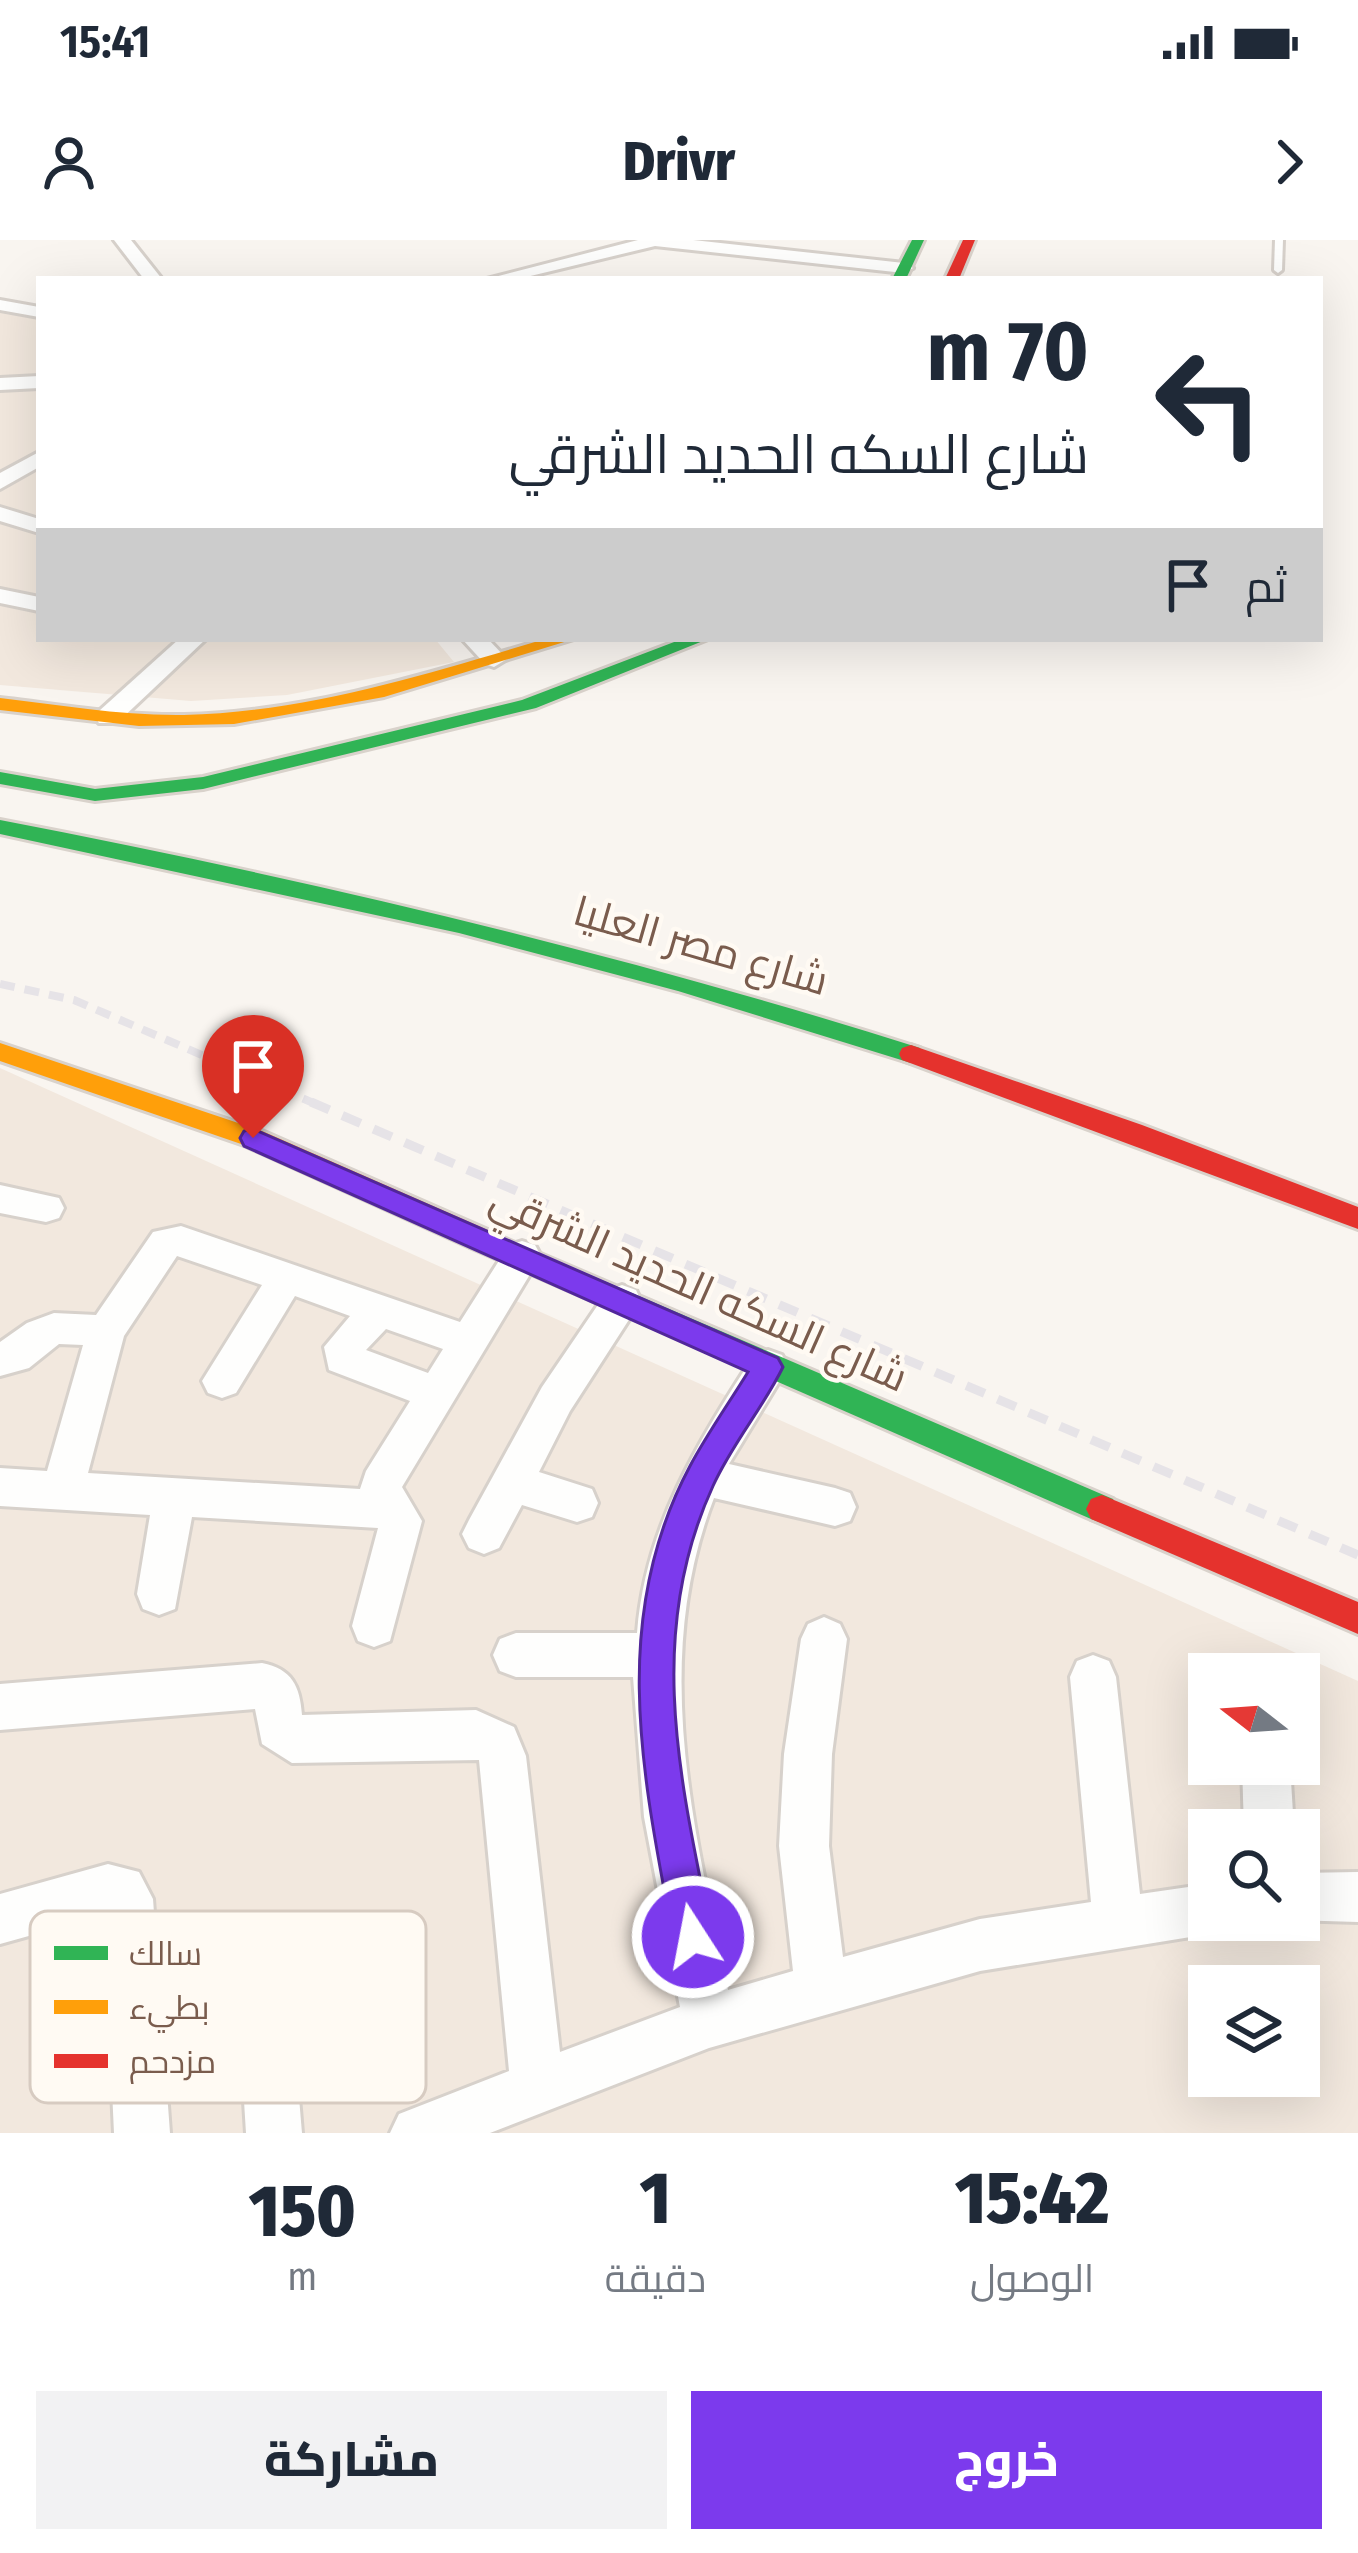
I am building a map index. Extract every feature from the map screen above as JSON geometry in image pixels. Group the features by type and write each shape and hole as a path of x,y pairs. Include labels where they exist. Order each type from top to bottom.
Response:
{"street":[{"path":"122,240 151,276"},
{"path":"507,276 664,241 902,274 918,240"},
{"path":"953,276 969,240"},
{"path":"538,276 567,260"},
{"path":"0,305 36,311"},
{"path":"0,325 36,331"},
{"path":"0,384 36,382"},
{"path":"0,461 32,462"},
{"path":"0,482 32,462"},
{"path":"0,514 36,525"},
{"path":"0,596 36,603"},
{"path":"108,717 191,642"},
{"path":"0,704 185,721 286,710 484,649 541,642"},
{"path":"0,778 95,795 203,783 529,704 693,642"},
{"path":"58,838 95,795"},
{"name":"شارع مصر العليا","path":"0,827 332,892 700,986 1006,1085 1358,1218"},
{"name":"شارع السكه الحديد الشرقي","path":"0,1052 253,1138 768,1367 1358,1618"},
{"path":"0,1199 46,1208"},
{"path":"63,1488 106,1332 166,1242 181,1241 468,1341"},
{"path":"374,1626 401,1521 382,1502 381,1484 522,1256"},
{"path":"222,1381 286,1279"},
{"path":"484,1534 568,1379 622,1301"},
{"path":"377,1313 344,1348 343,1358 435,1393"},
{"path":"0,1359 22,1355 50,1329 106,1332"},
{"path":"709,2022 659,1767 655,1655 663,1590 679,1530 701,1476 768,1367"},
{"path":"701,1476 835,1507"},
{"path":"512,1483 578,1502"},
{"path":"0,1487 393,1510"},
{"path":"159,1594 175,1498"},
{"path":"821,1989 804,1846 808,1754 824,1639"},
{"path":"516,1655 655,1655"},
{"path":"1093,1677 1118,1923"},
{"path":"0,1707 270,1687 277,1695 279,1727 285,1735 302,1741 476,1734 497,1744 537,2085"},
{"path":"0,1919 94,1892 121,1890 131,1911"},
{"path":"1320,1898 1358,1897"},
{"path":"418,2133 709,2022 821,1989 980,1945 1188,1912"},
{"path":"141,2103 142,2133"},
{"path":"272,2103 274,2133"}],"lane":[{"path":"1278,270 1279,240"}],"shaded area":[{"path":"0,299 36,306 36,642 437,642 454,662 287,695 191,701 0,685"},
{"path":"0,1068 1296,1653 1188,1653 1188,1785 1320,1785 1320,1664 1358,1681 1358,2133 0,2133"}],"railway":[{"path":"0,984 74,1000 318,1105"},
{"path":"311,1102 1358,1555"}],"traffic: fast":[{"path":"900,276 918,240"},
{"path":"0,778 95,795 203,783 529,704 691,642"},
{"path":"0,827 459,925 685,985 911,1054"},
{"path":"480,1239 1102,1509"}],"traffic: slow":[{"path":"0,704 139,720 234,718 377,693 555,642"},
{"path":"0,1052 253,1138 480,1239"}],"traffic: jam":[{"path":"953,276 969,240"},
{"path":"911,1054 1358,1218"},
{"path":"1102,1509 1358,1618"}],"route":[{"path":"253,1138 768,1367 701,1476 679,1530 663,1590 655,1655 659,1767 693,1937"}]}
